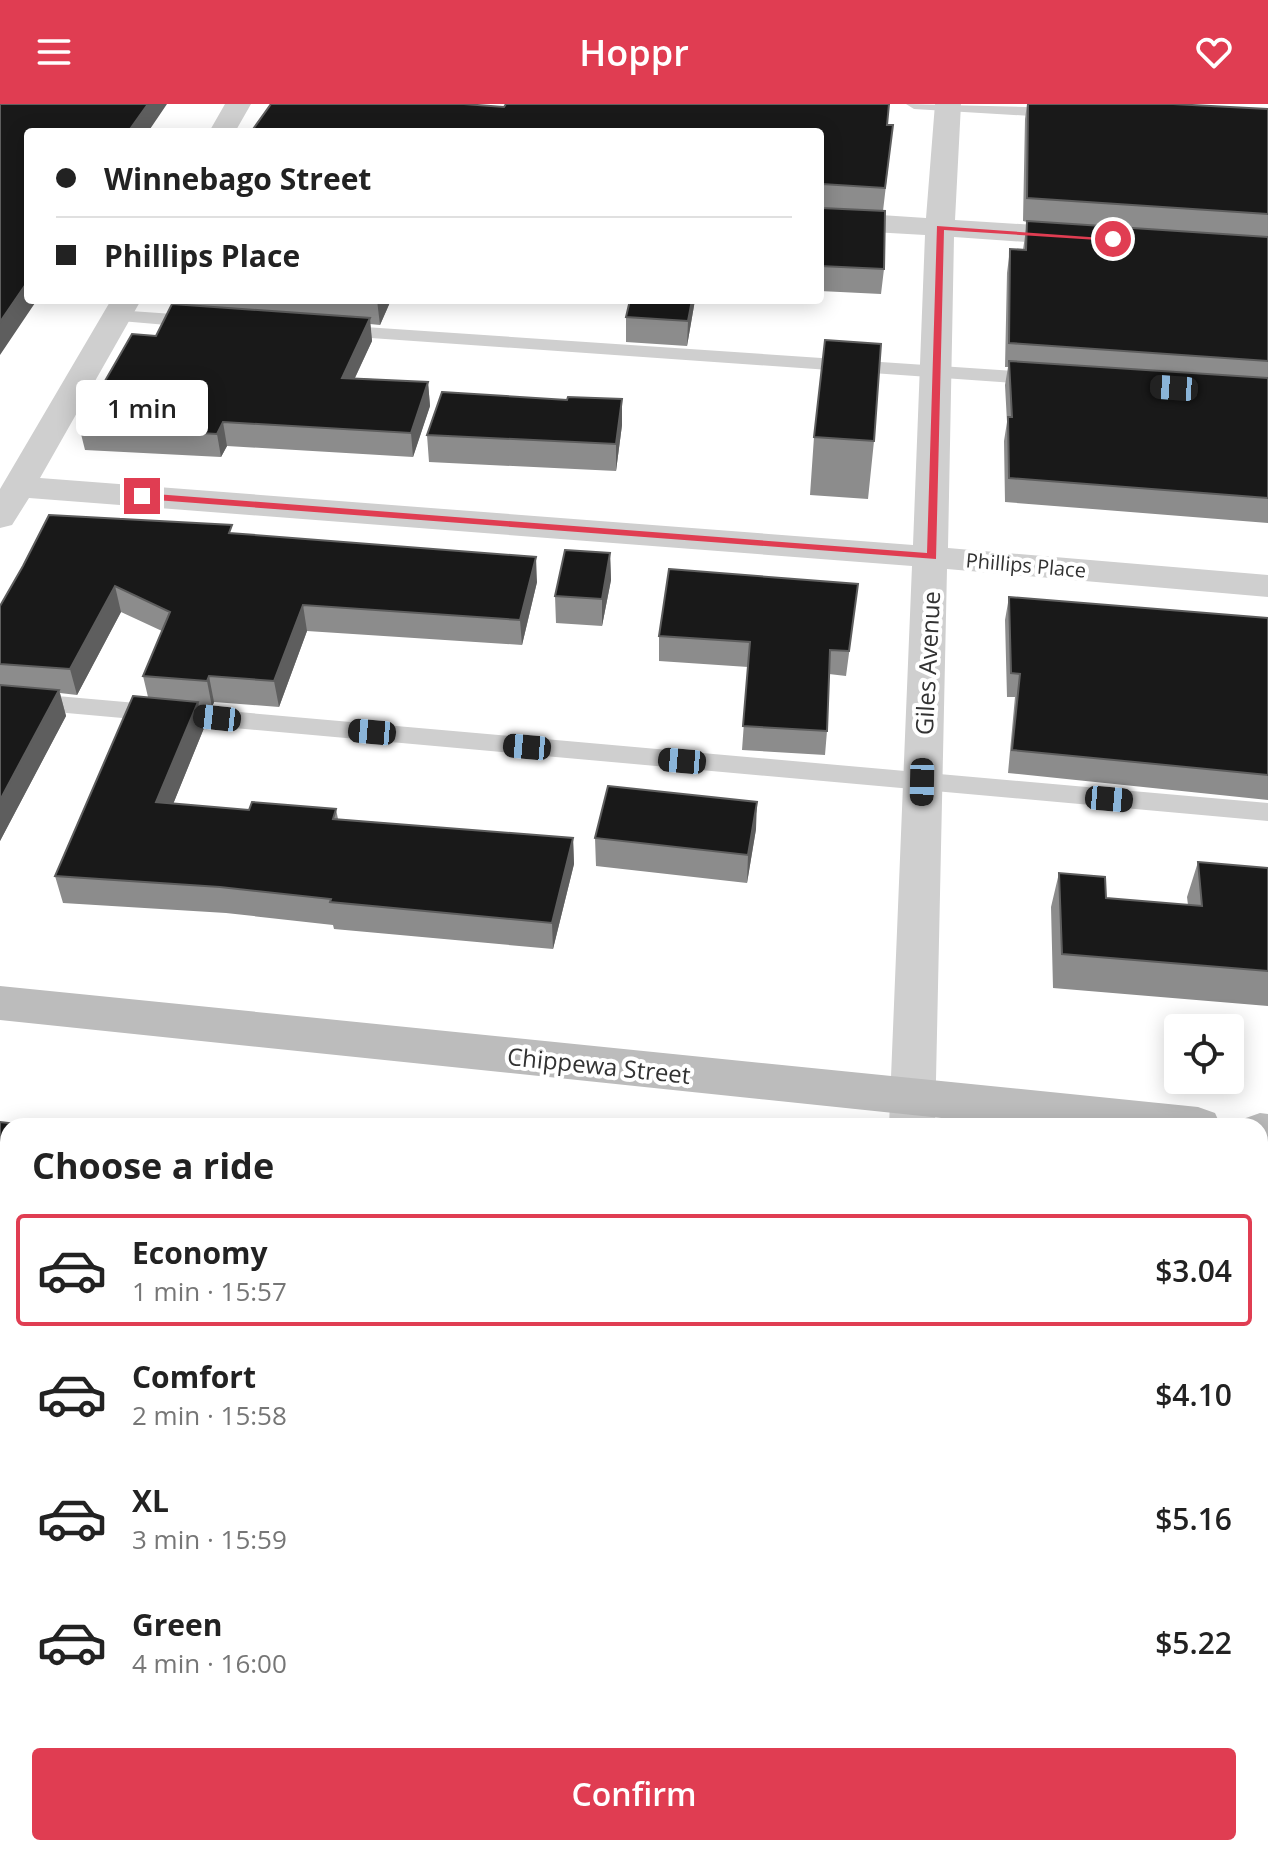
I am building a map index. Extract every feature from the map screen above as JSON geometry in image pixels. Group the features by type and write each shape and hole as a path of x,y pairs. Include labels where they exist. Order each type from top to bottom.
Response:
{"main road":[{"name":"Chippewa Street","path":"0,1003 913,1112 1035,1118"}],"street":[{"path":"224,128 238,104"},
{"name":"Giles Avenue","path":"913,1112 937,371 940,228 937,105"},
{"path":"824,220 1113,239"},
{"path":"0,518 121,308"},
{"name":"Phillips Place","path":"18,487 1268,586"}],"lane":[{"path":"937,105 1082,114"},
{"path":"121,308 223,323"},
{"path":"317,330 1064,380"},
{"path":"0,699 1268,812"}],"building":[{"path":"0,104 148,104 131,128 24,128 24,287 0,322"},
{"path":"271,104 464,104 504,107 506,104 889,104 887,125 893,125 885,188 824,184 824,128 254,128"},
{"path":"1028,104 1173,104 1268,109 1268,214 1027,198"},
{"path":"824,208 885,211 884,269 824,266"},
{"path":"1027,221 1268,237 1268,361 1009,343 1010,249 1026,250"},
{"path":"172,304 370,318 342,378 428,382 411,433 223,422 217,434 79,426 132,334 156,336"},
{"path":"629,304 691,304 688,321 626,317"},
{"path":"825,340 881,344 874,441 814,437"},
{"path":"1009,361 1268,378 1268,498 1009,478 1008,417 1012,417"},
{"path":"442,392 567,400 568,397 622,399 616,444 427,435"},
{"path":"49,515 232,525 229,533 536,557 520,620 303,605 274,681 209,676 207,681 143,676 170,612 115,586 70,669 0,664 0,606"},
{"path":"565,550 610,553 602,599 555,596"},
{"path":"669,569 858,584 849,651 830,650 827,731 743,726 750,642 659,636"},
{"path":"1009,597 1268,618 1268,775 1012,750 1020,674 1011,673"},
{"path":"0,685 59,690 0,800"},
{"path":"133,696 198,702 156,802 249,810 252,802 336,809 333,819 573,838 552,923 330,902 331,899 220,887 55,876"},
{"path":"608,786 757,802 748,855 595,838"},
{"path":"1198,862 1268,868 1268,971 1062,954 1059,873 1105,877 1106,898 1202,906"}],"route":[{"path":"142,496 932,557 940,228 1113,239"}]}
